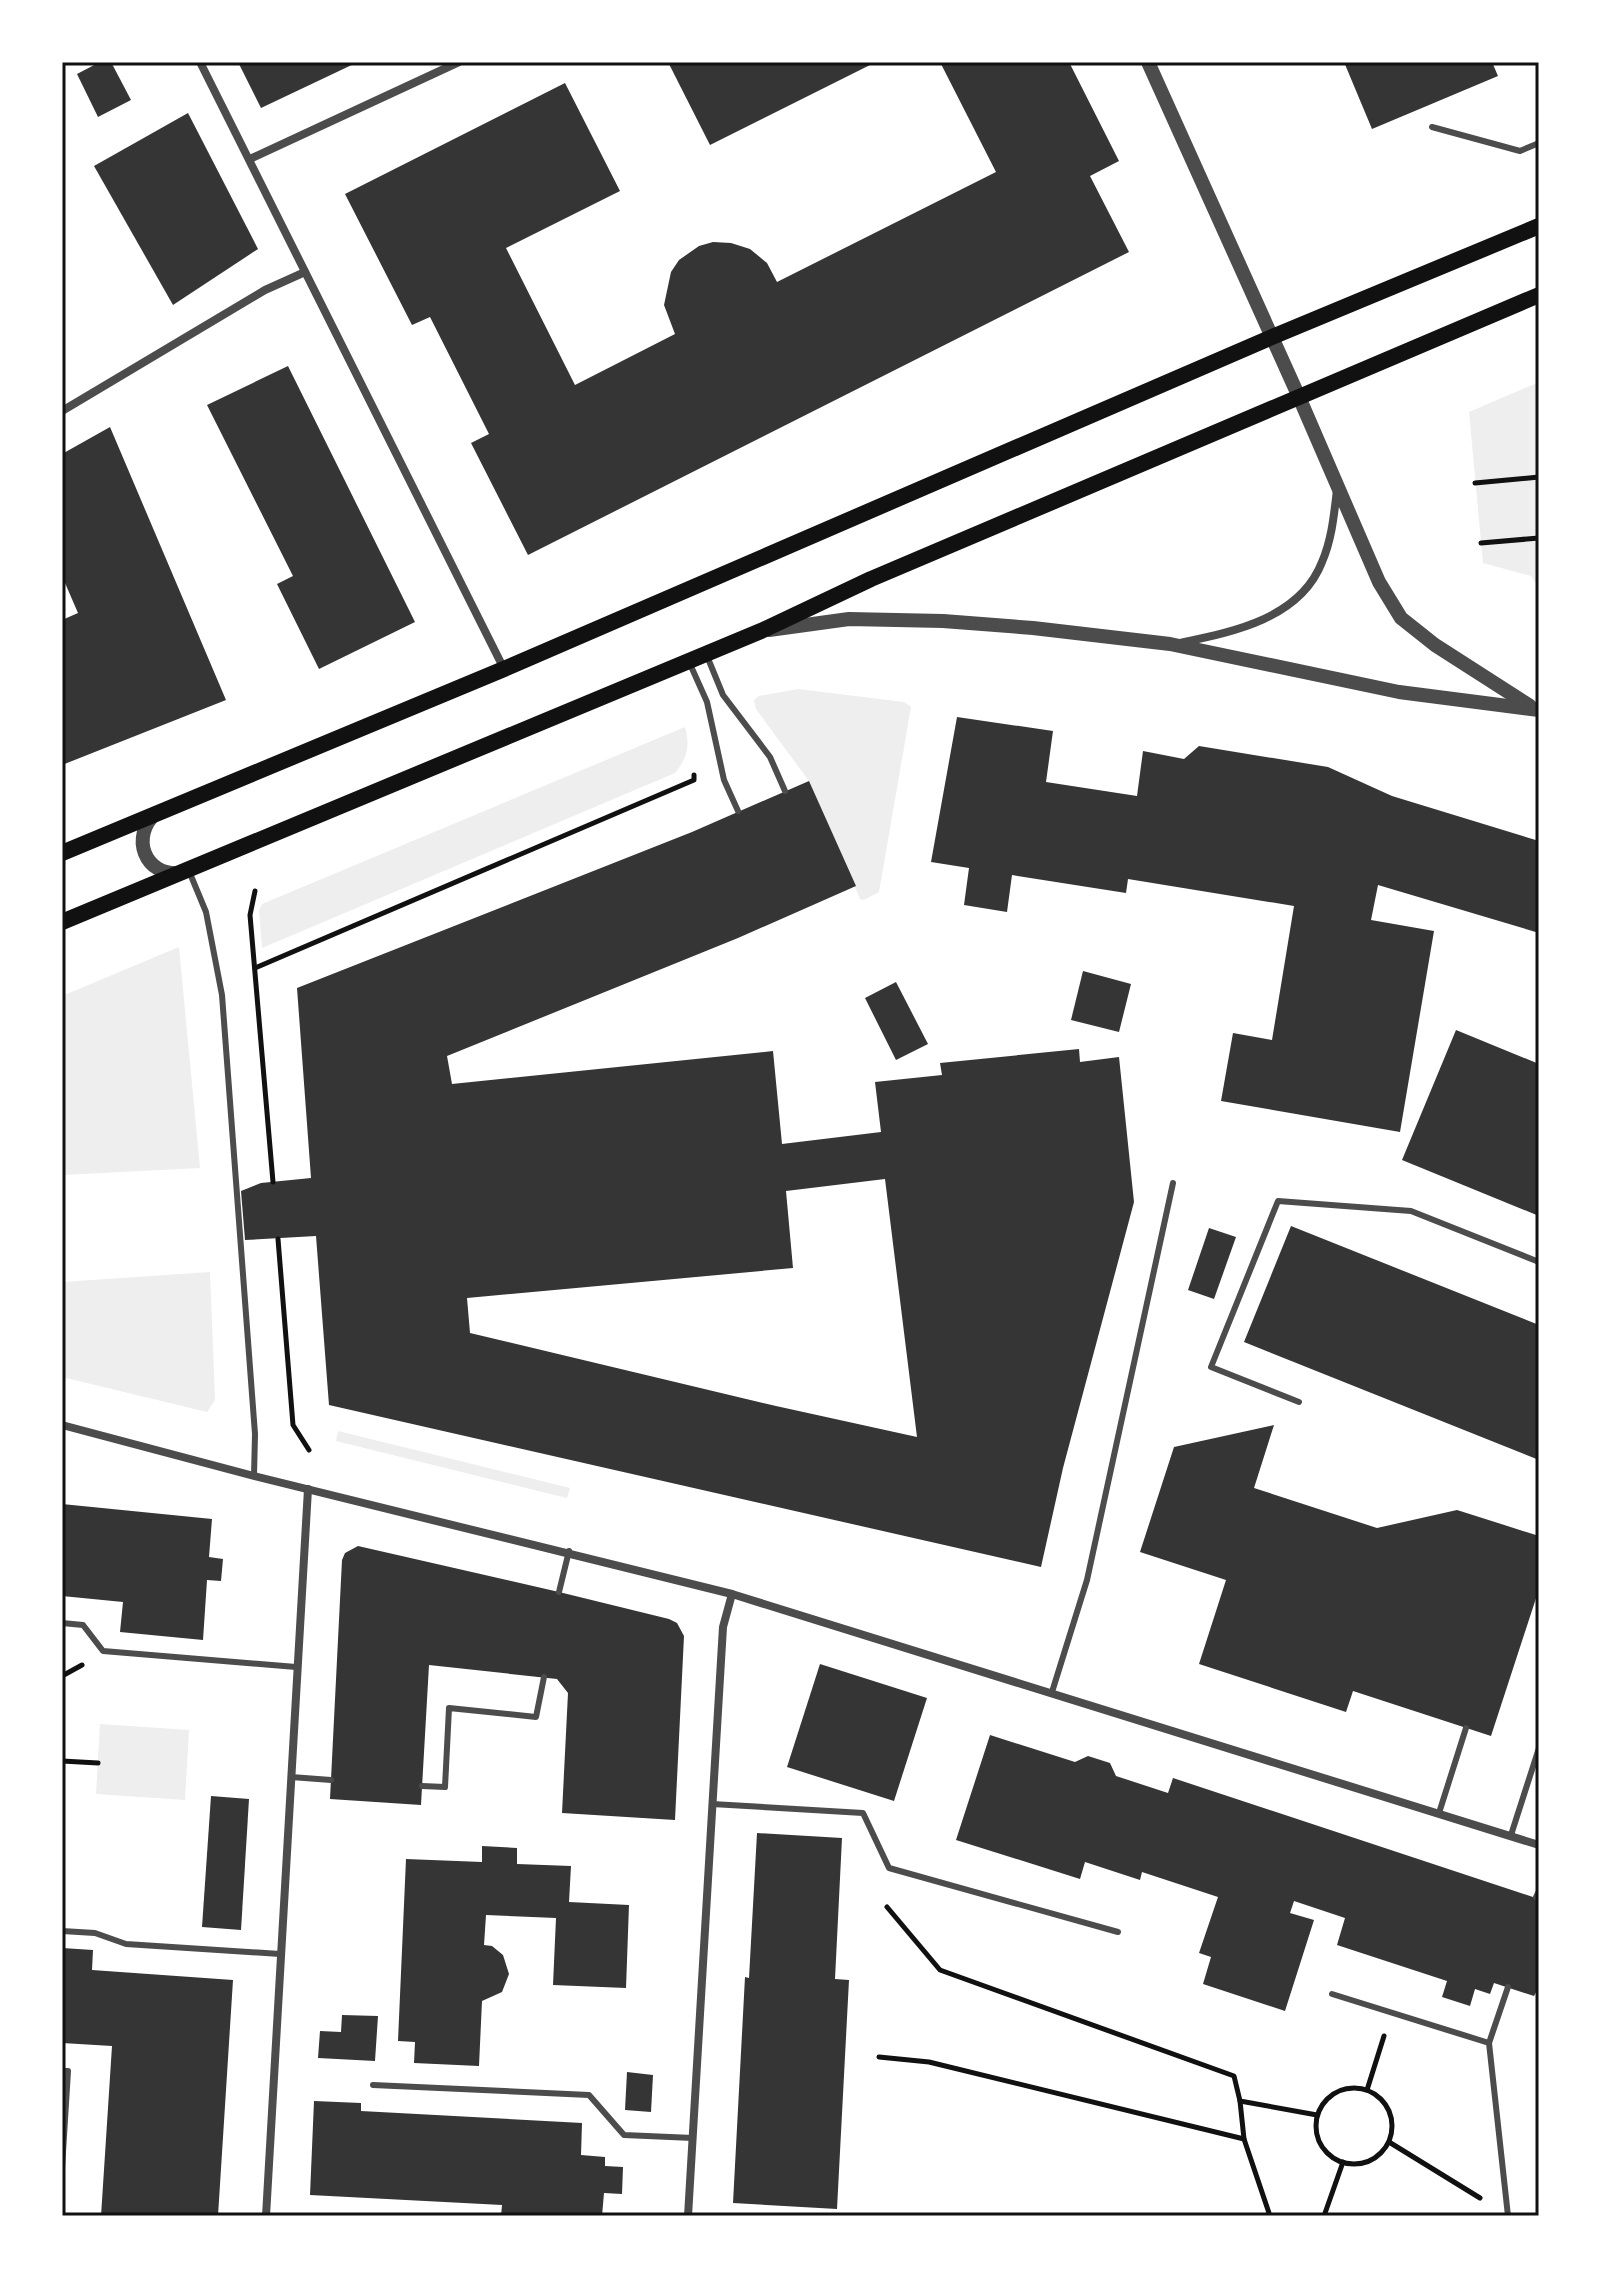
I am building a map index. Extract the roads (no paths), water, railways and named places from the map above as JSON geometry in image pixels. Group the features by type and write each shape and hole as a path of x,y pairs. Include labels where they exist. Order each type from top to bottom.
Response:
{"main road":[{"path":"62,853 504,669 1272,337 1539,226"},
{"path":"62,922 761,631 885,573 1539,295"}],"street":[{"path":"200,62 504,669"},
{"path":"250,159 459,62"},
{"path":"1148,62 1379,582 1401,618 1435,645 1536,709"},
{"path":"62,411 265,290 305,272"},
{"path":"1170,644 1226,633 1274,614 1302,595 1322,565 1332,533 1337,487"},
{"path":"761,631 849,619 943,621 1170,644 1399,692 1536,709"},
{"path":"160,811 147,822 143,832 145,855 156,868 166,873 189,871"},
{"path":"62,1425 254,1476 569,1551 732,1594 1539,1845"},
{"path":"266,2216 308,1489"},
{"path":"688,2216 723,1627 732,1594"}],"lane":[{"path":"1432,127 1520,151 1539,143"},
{"path":"706,653 723,695 770,757 785,791"},
{"path":"689,661 707,702 724,780 738,811"},
{"path":"189,871 206,912 222,995 255,1434 254,1476"},
{"path":"1052,1692 1087,1580 1173,1183"},
{"path":"1299,1402 1211,1367 1278,1201 1411,1211 1539,1262"},
{"path":"559,1592 569,1551"},
{"path":"62,1623 83,1625 103,1651 296,1667"},
{"path":"422,1786 445,1787 449,1708 536,1717 544,1677"},
{"path":"1439,1813 1466,1728"},
{"path":"1511,1835 1539,1748"},
{"path":"290,1777 331,1780"},
{"path":"712,1804 863,1813 889,1868 1118,1932"},
{"path":"62,1931 95,1933 126,1944 280,1954"},
{"path":"1508,1987 1489,2043 1508,2216"},
{"path":"1332,1994 1489,2043"},
{"path":"62,2071 68,2071 62,2168"},
{"path":"373,2085 589,2095 624,2135 693,2138"}]}
